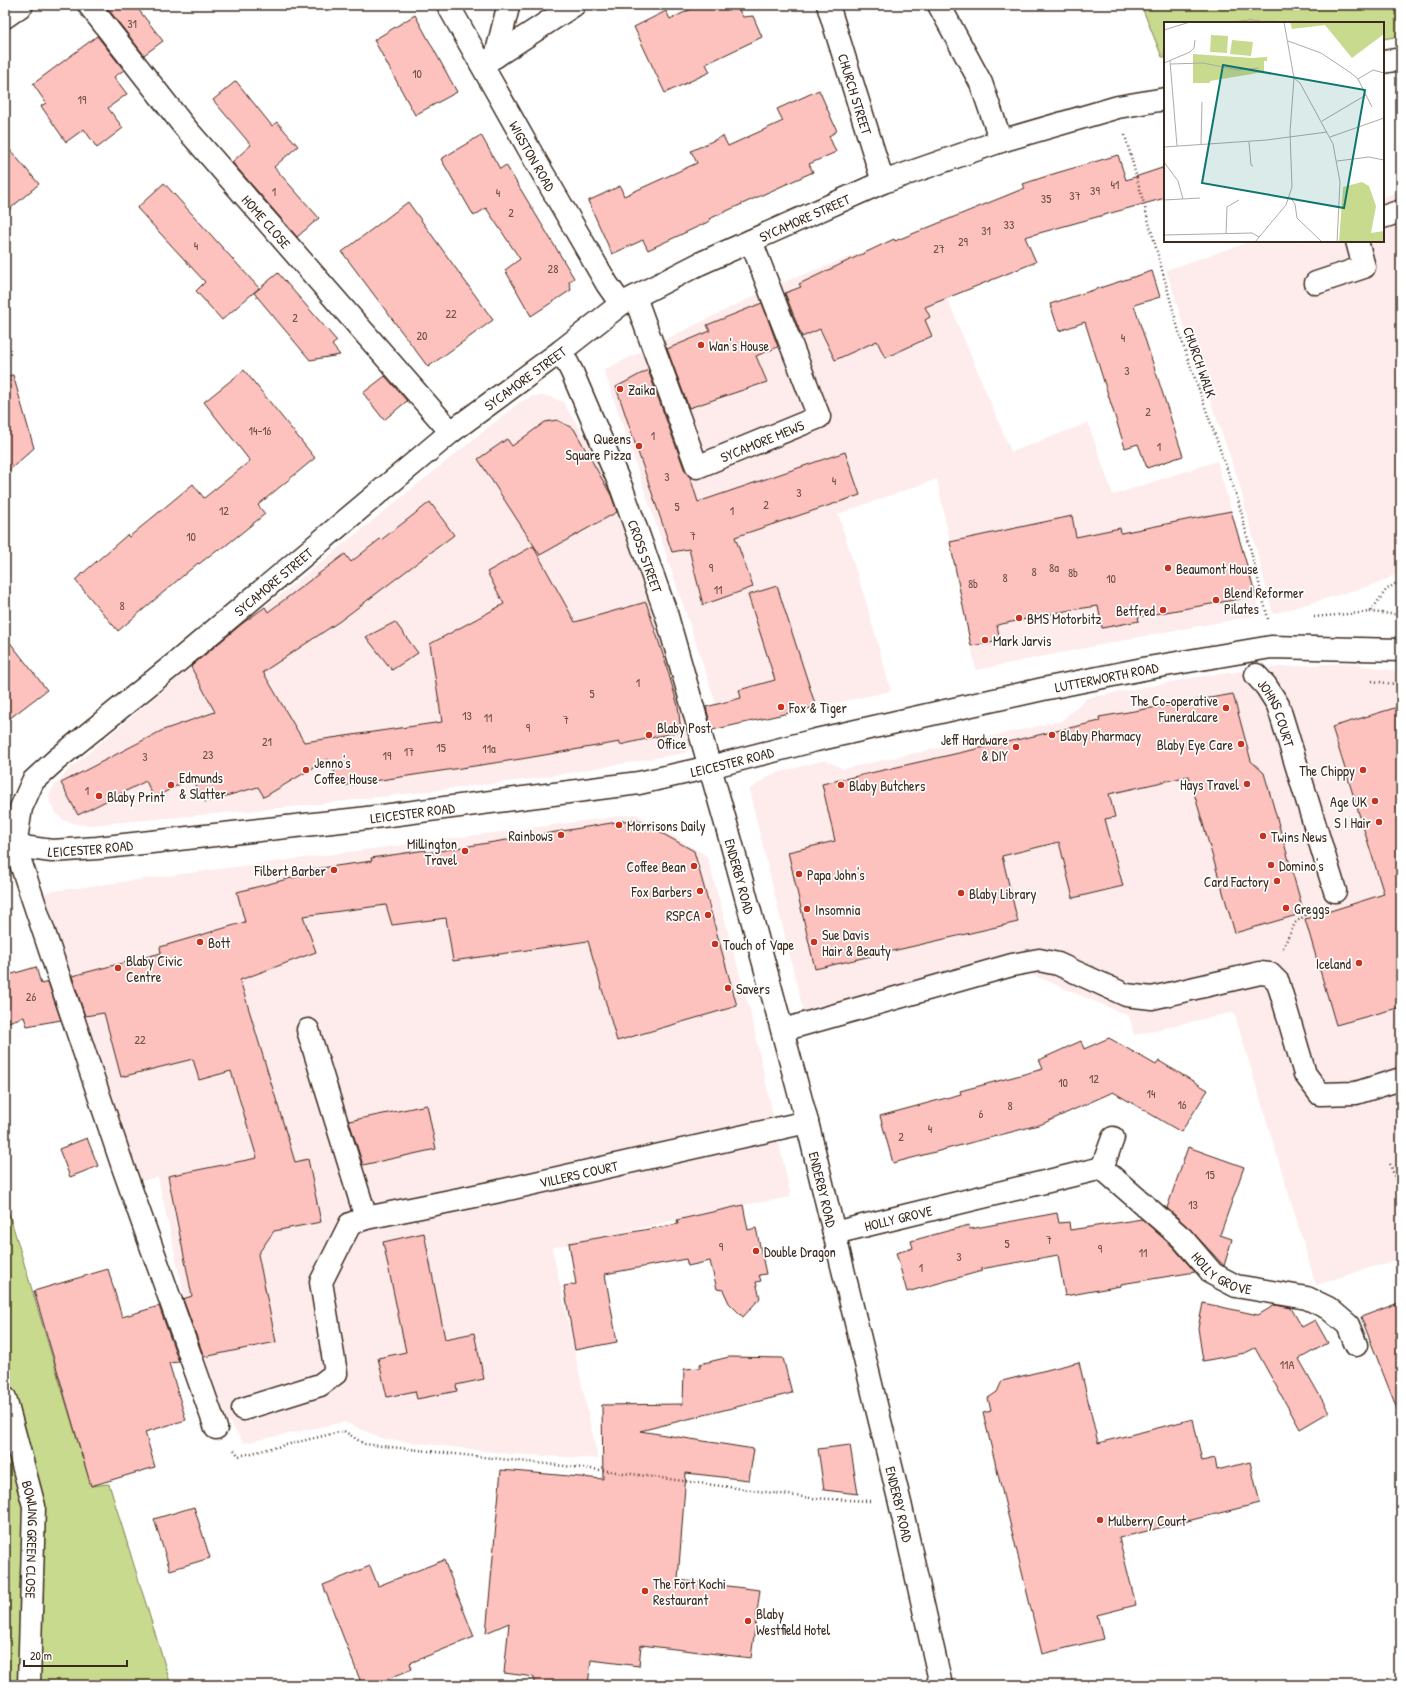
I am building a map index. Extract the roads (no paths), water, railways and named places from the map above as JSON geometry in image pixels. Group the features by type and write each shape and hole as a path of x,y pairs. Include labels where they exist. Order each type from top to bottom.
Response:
{"street":[{"path":"5,17 22,5"},
{"name":"HOME CLOSE","path":"89,5 183,125 451,432"},
{"name":"WIGSTON ROAD","path":"448,5 489,61 534,158 606,284 628,300"},
{"path":"489,61 508,7 507,5"},
{"path":"489,61 574,5"},
{"name":"CHURCH STREET","path":"828,5 883,182"},
{"path":"939,5 981,83 1000,141"},
{"path":"1384,62 1401,59"},
{"name":"SYCAMORE STREET","path":"10,849 21,808 33,781 56,760 451,432 628,300 699,264 883,182 1000,141 1118,107 1164,99"},
{"path":"1384,217 1401,211"},
{"name":"SYCAMORE MEWS","path":"628,300 697,467 820,417 751,241"},
{"path":"1316,282 1364,267 1358,244"},
{"name":"CROSS STREET","path":"561,351 572,372 622,488 666,612 710,767"},
{"name":"LUTTERWORTH ROAD","path":"816,740 1043,689 1148,668 1270,647 1400,647"},
{"name":"JOHNS COURT","path":"1256,675 1266,686 1278,705 1335,891"},
{"name":"LEICESTER ROAD","path":"10,849 60,851 97,848 287,827 639,783 710,767 816,740"},
{"name":"ENDERBY ROAD","path":"710,767 807,1122 900,1503 941,1685"},
{"path":"10,849 216,1428"},
{"path":"783,1030 1012,965 1039,960 1058,964 1126,995 1152,998 1260,973 1270,974 1278,982 1305,1074 1320,1094 1356,1092 1401,1079"},
{"path":"243,1409 320,1385 336,1373 321,1282 358,1221 308,1030"},
{"name":"VILLERS COURT","path":"358,1221 807,1122"},
{"path":"1102,1168 1113,1138"},
{"name":"HOLLY GROVE","path":"834,1233 1102,1168 1182,1238 1213,1274 1236,1286 1307,1298 1328,1308 1348,1325 1356,1345"},
{"name":"BOWLING GREEN CLOSE","path":"5,1398 34,1506 29,1685"}],"place":[{"name":"Wan's House","path":"701,345"},
{"name":"Zaika","path":"620,389"},
{"name":"Queens Square Pizza","path":"639,446"},
{"name":"Beaumont House","path":"1168,568"},
{"name":"Blend Reformer Pilates","path":"1216,600"},
{"name":"Betfred","path":"1163,610"},
{"name":"BMS Motorbitz","path":"1019,618"},
{"name":"Mark Jarvis","path":"985,640"},
{"name":"Fox & Tiger","path":"781,707"},
{"name":"The Co-operative Funeralcare","path":"1226,708"},
{"name":"Blaby Post Office","path":"649,735"},
{"name":"Blaby Pharmacy","path":"1052,735"},
{"name":"Blaby Eye Care","path":"1241,744"},
{"name":"Jeff Hardware & DIY","path":"1016,747"},
{"name":"Jenno's Coffee House","path":"306,770"},
{"name":"The Chippy","path":"1363,770"},
{"name":"Hays Travel","path":"1247,784"},
{"name":"Edmunds & Slatter","path":"171,785"},
{"name":"Blaby Butchers","path":"841,785"},
{"name":"Blaby Print","path":"99,796"},
{"name":"Age UK","path":"1375,801"},
{"name":"S I Hair","path":"1379,822"},
{"name":"Morrisons Daily","path":"619,825"},
{"name":"Rainbows","path":"561,835"},
{"name":"Twins News","path":"1263,836"},
{"name":"Millington Travel","path":"465,851"},
{"name":"Domino's","path":"1271,865"},
{"name":"Coffee Bean","path":"694,866"},
{"name":"Filbert Barber","path":"334,870"},
{"name":"Papa John's","path":"799,874"},
{"name":"Card Factory","path":"1277,881"},
{"name":"Fox Barbers","path":"700,891"},
{"name":"Blaby Library","path":"961,893"},
{"name":"Greggs","path":"1286,908"},
{"name":"Insomnia","path":"807,909"},
{"name":"RSPCA","path":"708,915"},
{"name":"Bott","path":"200,942"},
{"name":"Sue Davis Hair & Beauty","path":"814,942"},
{"name":"Touch of Vape","path":"715,944"},
{"name":"Iceland","path":"1359,963"},
{"name":"Blaby Civic Centre","path":"118,968"},
{"name":"Savers","path":"728,988"},
{"name":"Double Dragon","path":"756,1251"},
{"name":"Mulberry Court","path":"1100,1520"},
{"name":"The Fort Kochi Restaurant","path":"645,1591"},
{"name":"Blaby Westfield Hotel","path":"748,1621"}]}
